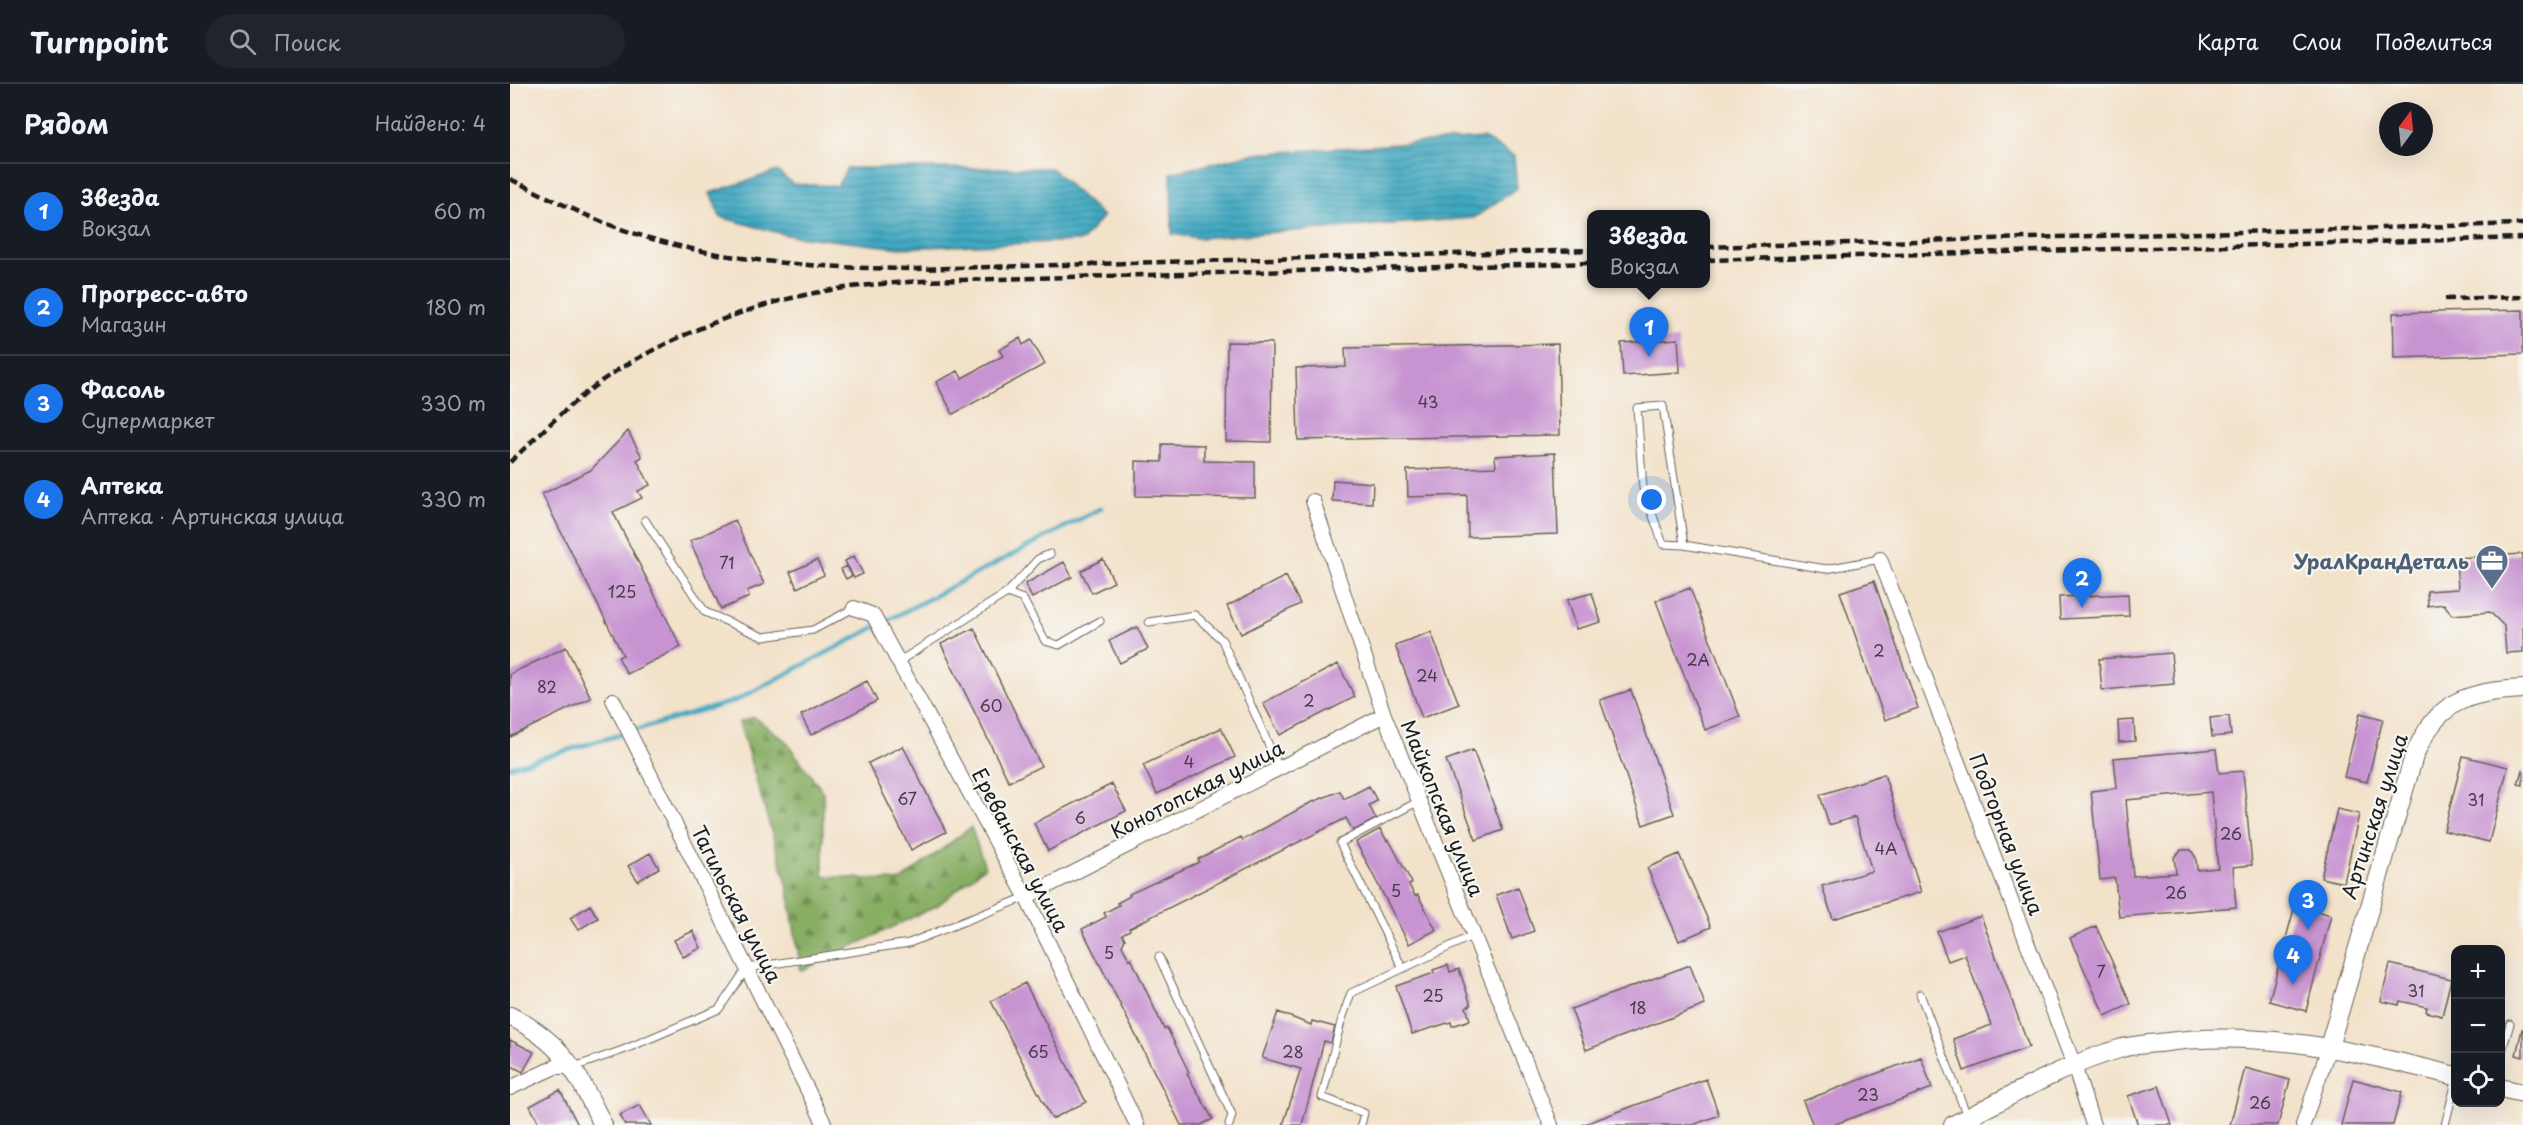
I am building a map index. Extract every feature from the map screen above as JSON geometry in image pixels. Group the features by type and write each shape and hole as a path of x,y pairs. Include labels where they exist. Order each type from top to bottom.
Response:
{"main road":[{"name":"Артинская улица","path":"2329,1047 2408,779 2425,731 2442,712 2476,694 2523,689"},
{"path":"510,1016 549,1041 574,1067 603,1125"},
{"path":"1960,1121 2074,1065 2120,1048 2178,1040 2260,1038 2329,1047 2451,1077"},
{"path":"2505,1089 2523,1093"}],"street":[{"name":"Майкопская улица","path":"1313,501 1384,715 1551,1125"},
{"name":"Подгорная улица","path":"1880,559 2074,1065 2093,1125"},
{"name":"Ереванская улица","path":"854,608 873,615 1026,897 1137,1125"},
{"name":"Тагильская улица","path":"613,700 825,1125"},
{"name":"Конотопская улица","path":"1026,897 1384,715"},
{"name":"Артинская улица","path":"2303,1125 2329,1047"},
{"path":"510,1088 555,1067 574,1067"}],"lane":[{"path":"1684,544 1663,406 1637,408 1643,488 1663,544 1684,544 1826,569 1880,559"},
{"path":"645,520 705,612 763,637 813,630 854,608"},
{"path":"898,662 1007,593 1038,559 1050,554"},
{"path":"1007,593 1023,599 1045,641 1059,645 1100,621"},
{"path":"1149,622 1195,615 1222,640 1279,768"},
{"path":"1402,967 1340,843 1419,801"},
{"path":"574,1067 623,1050 719,1009 747,968 909,943 1026,897"},
{"path":"1361,1125 1364,1113 1322,1097 1341,1022 1351,993 1474,935"},
{"path":"1159,957 1232,1115 1229,1125"},
{"path":"1920,994 1960,1121"},
{"path":"2501,1053 2510,1024"},
{"path":"2445,1125 2451,1099"}],"green space":[{"path":"754,717 785,740 823,792 823,876 900,881 971,827 985,867 938,905 801,971 787,884 739,722"}],"water":[{"path":"1483,138 1514,156 1517,188 1474,218 1198,238 1172,234 1171,173 1252,154"},
{"path":"847,168 1051,168 1103,216 1082,241 900,248 786,235 720,217 710,193 777,171 793,184 837,186"}],"building":[{"path":"2523,310 2523,354 2394,358 2393,313"},
{"path":"1020,338 1023,345 1031,340 1045,364 953,414 936,382 958,371 962,378 1003,356 999,350"},
{"path":"1678,339 1680,372 1623,376 1621,343"},
{"path":"1227,342 1272,343 1271,442 1226,441"},
{"path":"1558,344 1560,435 1298,440 1296,368 1346,367 1345,348"},
{"path":"628,431 642,457 637,460 650,485 638,491 642,498 613,512 681,647 627,674 618,657 623,655 542,494 591,470"},
{"path":"1162,444 1204,445 1204,461 1255,462 1255,498 1136,496 1136,461 1162,462"},
{"path":"1555,453 1558,534 1468,537 1467,495 1408,497 1407,470 1496,467 1495,456"},
{"path":"1333,480 1373,483 1372,503 1332,501"},
{"path":"735,520 764,584 747,591 749,597 721,609 690,541"},
{"path":"2523,554 2523,652 2506,653 2504,626 2490,612 2452,615 2444,604 2428,606 2427,591 2458,589 2456,558"},
{"path":"854,556 863,574 854,578 845,561"},
{"path":"1103,559 1114,582 1092,593 1081,571"},
{"path":"817,560 824,575 797,588 790,572"},
{"path":"1064,562 1072,577 1032,598 1025,584"},
{"path":"847,566 852,576 846,579 841,569"},
{"path":"1286,576 1300,604 1241,634 1227,606"},
{"path":"1874,581 1918,708 1885,720 1840,592"},
{"path":"1690,588 1740,717 1705,730 1656,601"},
{"path":"1592,593 1601,622 1576,629 1567,600"},
{"path":"2128,594 2129,616 2060,619 2059,597"},
{"path":"1137,627 1148,649 1120,663 1109,641"},
{"path":"974,628 1041,766 1009,782 941,644"},
{"path":"1431,632 1459,704 1422,718 1395,645"},
{"path":"566,647 591,698 510,737 510,674"},
{"path":"2171,653 2174,684 2102,690 2099,659"},
{"path":"1338,664 1355,697 1280,735 1263,703"},
{"path":"867,681 877,701 811,735 801,715"},
{"path":"1631,690 1674,814 1643,825 1600,700"},
{"path":"2360,713 2383,719 2367,782 2344,777"},
{"path":"2229,716 2231,735 2212,737 2210,718"},
{"path":"2134,720 2135,741 2119,742 2118,721"},
{"path":"1221,728 1235,757 1157,794 1143,765"},
{"path":"903,746 946,832 911,850 868,763"},
{"path":"2216,749 2219,773 2243,771 2252,865 2233,867 2236,907 2119,917 2115,878 2100,880 2091,791 2117,788 2114,758","holes":["2211,792 2218,868 2197,870 2196,858 2191,850 2181,850 2174,857 2176,873 2133,876 2126,800"]},
{"path":"1473,750 1503,830 1476,840 1446,760"},
{"path":"2463,756 2508,767 2489,842 2444,831"},
{"path":"2523,770 2523,785 2518,784"},
{"path":"1884,774 1921,892 1833,919 1822,886 1872,871 1855,817 1829,825 1820,795"},
{"path":"1112,784 1126,811 1048,851 1034,823"},
{"path":"1369,786 1377,801 1369,805 1376,819 1353,831 1346,818 1129,928 1130,930 1122,934 1125,939 1122,946 1129,959 1131,958 1164,1029 1167,1028 1189,1072 1187,1074 1213,1119 1201,1125 1181,1125 1082,929 1106,917 1104,913 1119,905 1117,903 1130,896 1129,894 1199,862 1198,859 1241,837 1243,840 1310,803 1340,791 1344,799"},
{"path":"2337,809 2359,814 2344,883 2321,878"},
{"path":"1380,829 1387,841 1389,840 1412,883 1409,885 1415,896 1418,895 1436,930 1409,944 1356,842"},
{"path":"650,853 659,868 638,881 628,866"},
{"path":"1679,854 1711,927 1679,941 1647,868"},
{"path":"1518,887 1534,931 1512,939 1496,895"},
{"path":"590,905 598,918 578,930 570,918"},
{"path":"2295,905 2331,915 2306,1011 2269,1001"},
{"path":"1981,916 2029,1047 1964,1071 1953,1039 1991,1025 1965,955 1948,961 1937,932"},
{"path":"2096,926 2131,1004 2105,1016 2070,938"},
{"path":"693,931 701,948 683,957 674,940"},
{"path":"2390,964 2451,979 2442,1016 2426,1012 2427,1007 2400,1001 2399,1005 2381,1001"},
{"path":"1448,965 1450,972 1459,969 1471,1005 1466,1007 1470,1020 1452,1026 1451,1022 1412,1034 1396,986 1434,973 1433,970"},
{"path":"1690,965 1705,1005 1586,1050 1571,1009"},
{"path":"1025,983 1086,1102 1052,1119 991,1001"},
{"path":"1278,1012 1311,1025 1312,1021 1335,1027 1331,1043 1324,1041 1302,1125 1283,1125 1301,1069 1262,1058"},
{"path":"2523,1029 2523,1057 2516,1055"},
{"path":"510,1040 534,1052 523,1072 510,1065"},
{"path":"1921,1057 1932,1088 1833,1125 1813,1125 1803,1101"},
{"path":"2245,1068 2290,1080 2278,1125 2230,1125"},
{"path":"1706,1079 1719,1115 1693,1125 1582,1125"},
{"path":"2353,1079 2402,1092 2393,1125 2341,1125"},
{"path":"2159,1086 2172,1125 2138,1125 2128,1096"},
{"path":"560,1090 578,1125 540,1125 530,1106"},
{"path":"640,1105 651,1125 625,1125 620,1115"}],"waterway":[{"path":"510,767 735,701 1101,508"}],"railway":[{"path":"510,179 593,218 671,244 752,259 834,267 916,269 1587,250"},
{"path":"1710,247 2523,224"},
{"path":"1710,260 2523,238"},
{"path":"510,462 595,386 651,351 732,316 816,293 922,281 1587,263"},
{"path":"2445,299 2523,297"}],"place":[{"name":"Звезда","path":"1649,357"},
{"name":"УралКранДеталь","path":"2492,590"},
{"name":"Прогресс-авто","path":"2082,608"},
{"name":"Фасоль","path":"2308,930"},
{"name":"Аптека","path":"2293,985"}]}
